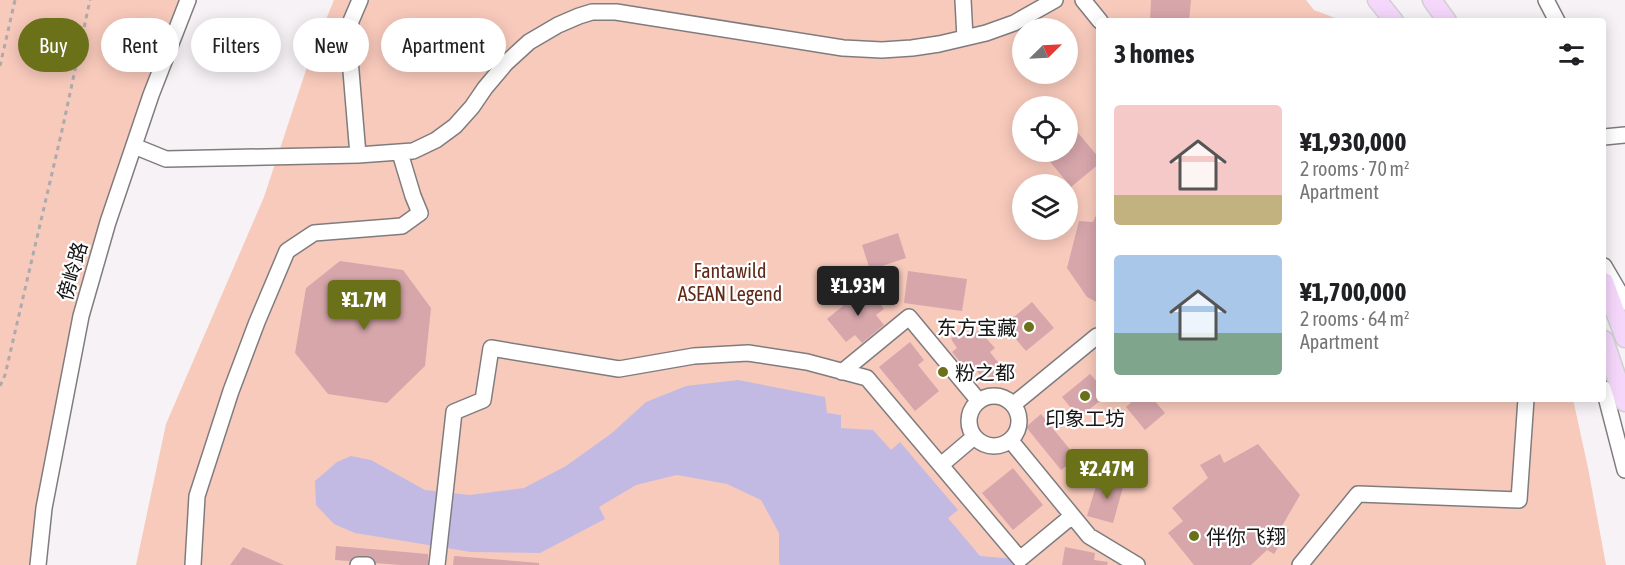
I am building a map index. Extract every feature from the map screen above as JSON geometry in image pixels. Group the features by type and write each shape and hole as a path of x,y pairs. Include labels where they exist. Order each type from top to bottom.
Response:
{"main road":[{"path":"1377,0 1392,18"},
{"path":"1432,0 1445,18"},
{"path":"1606,287 1625,338"},
{"path":"1606,346 1625,402"}],"street":[{"name":"傍岭路","path":"38,565 44,508 81,316 108,222 155,84 188,0"},
{"path":"358,155 349,47 351,21 360,0"},
{"path":"963,0 965,38"},
{"path":"1083,0 1098,18"},
{"path":"1546,0 1555,18"},
{"path":"134,146 166,159 358,155 413,151 436,140 455,126 506,63 529,42 558,25 592,12 616,12 843,48 882,50 912,48 986,33 1014,23 1050,2"},
{"path":"1606,137 1625,135"},
{"path":"193,565 197,496 231,391 287,251 314,233 402,226 420,213 400,153"},
{"path":"1606,269 1625,302"},
{"path":"842,372 909,316 978,400"},
{"path":"1014,404 1096,335"},
{"path":"437,558 454,412 483,400 491,348 619,369 694,356 748,353 807,362 867,378 1020,559 1072,516"},
{"path":"990,395 1003,396 1014,404 1020,416 1019,430 1011,441 999,446 985,445 974,437 969,425 970,411 978,400 990,395"},
{"path":"1606,397 1625,470"},
{"path":"1300,565 1358,494 1519,500 1526,402"},
{"path":"941,465 974,437"},
{"path":"1011,441 1089,536 1137,565"},
{"path":"358,565 367,565"}],"path":[{"path":"0,66 15,0"},
{"path":"0,386 5,375 58,148 90,0"}],"green space":[{"path":"0,0 188,0 179,27 179,18 101,18 101,72 164,72 81,316 38,565 0,565"},
{"name":"Fantawild ASEAN Legend","path":"334,0 1306,0 1314,10 1335,18 1096,18 1096,402 1574,402 1606,565 136,565 166,424 264,197 305,72 369,72 369,18 327,18"}],"shaded area":[{"path":"738,380 825,397 827,413 841,415 841,428 873,430 891,450 900,442 958,510 948,518 980,556 1015,559 1020,565 780,565 779,533 761,500 727,484 677,475 636,485 599,507 605,519 540,553 471,552 355,533 334,524 316,505 315,481 337,462 351,456 371,460 425,490 470,495 524,488 566,466 612,433 646,402 686,386"}],"building":[{"path":"1151,0 1191,0 1189,18 1150,18"},
{"path":"1078,133 1096,154 1096,166 1078,181 1078,174 1060,174 1050,162 1078,162"},
{"path":"1096,216 1096,302 1087,297 1067,268 1074,240 1078,240 1079,221 1093,222"},
{"path":"898,233 906,258 870,270 862,245"},
{"path":"340,261 403,270 431,308 425,366 387,403 328,394 295,353 306,288"},
{"path":"908,271 967,279 962,311 904,303"},
{"path":"866,287 884,309 876,315 884,325 862,343 855,335 846,342 827,319"},
{"path":"1032,302 1054,328 1026,351 1004,325"},
{"path":"963,329 970,337 979,330 995,348 990,352 1004,370 987,384 973,366 967,371 952,352 957,348 951,339"},
{"path":"910,342 924,360 918,365 939,391 915,411 879,367"},
{"path":"1090,374 1096,381 1096,402 1098,402 1079,418 1062,397"},
{"path":"1132,402 1156,402 1165,413 1145,430 1126,407"},
{"path":"1041,414 1077,458 1061,470 1026,427"},
{"path":"1258,444 1300,495 1282,526 1289,530 1274,554 1267,550 1251,565 1194,565 1168,533 1183,521 1172,508 1208,478 1200,465 1220,454 1224,463"},
{"path":"1013,468 1043,505 1013,530 982,493"},
{"path":"1107,475 1125,480 1113,523 1087,516 1096,486 1103,488"},
{"path":"336,546 428,554 428,565 335,560"},
{"path":"243,547 284,565 230,565"},
{"path":"1065,547 1095,553 1094,560 1108,562 1107,565 1062,565"},
{"path":"454,556 539,563 539,565 453,565"}],"place":[{"name":"东方宝藏","path":"1029,327"},
{"name":"粉之都","path":"943,372"},
{"name":"印象工坊","path":"1085,396"},
{"name":"伴你飞翔","path":"1194,536"}]}
